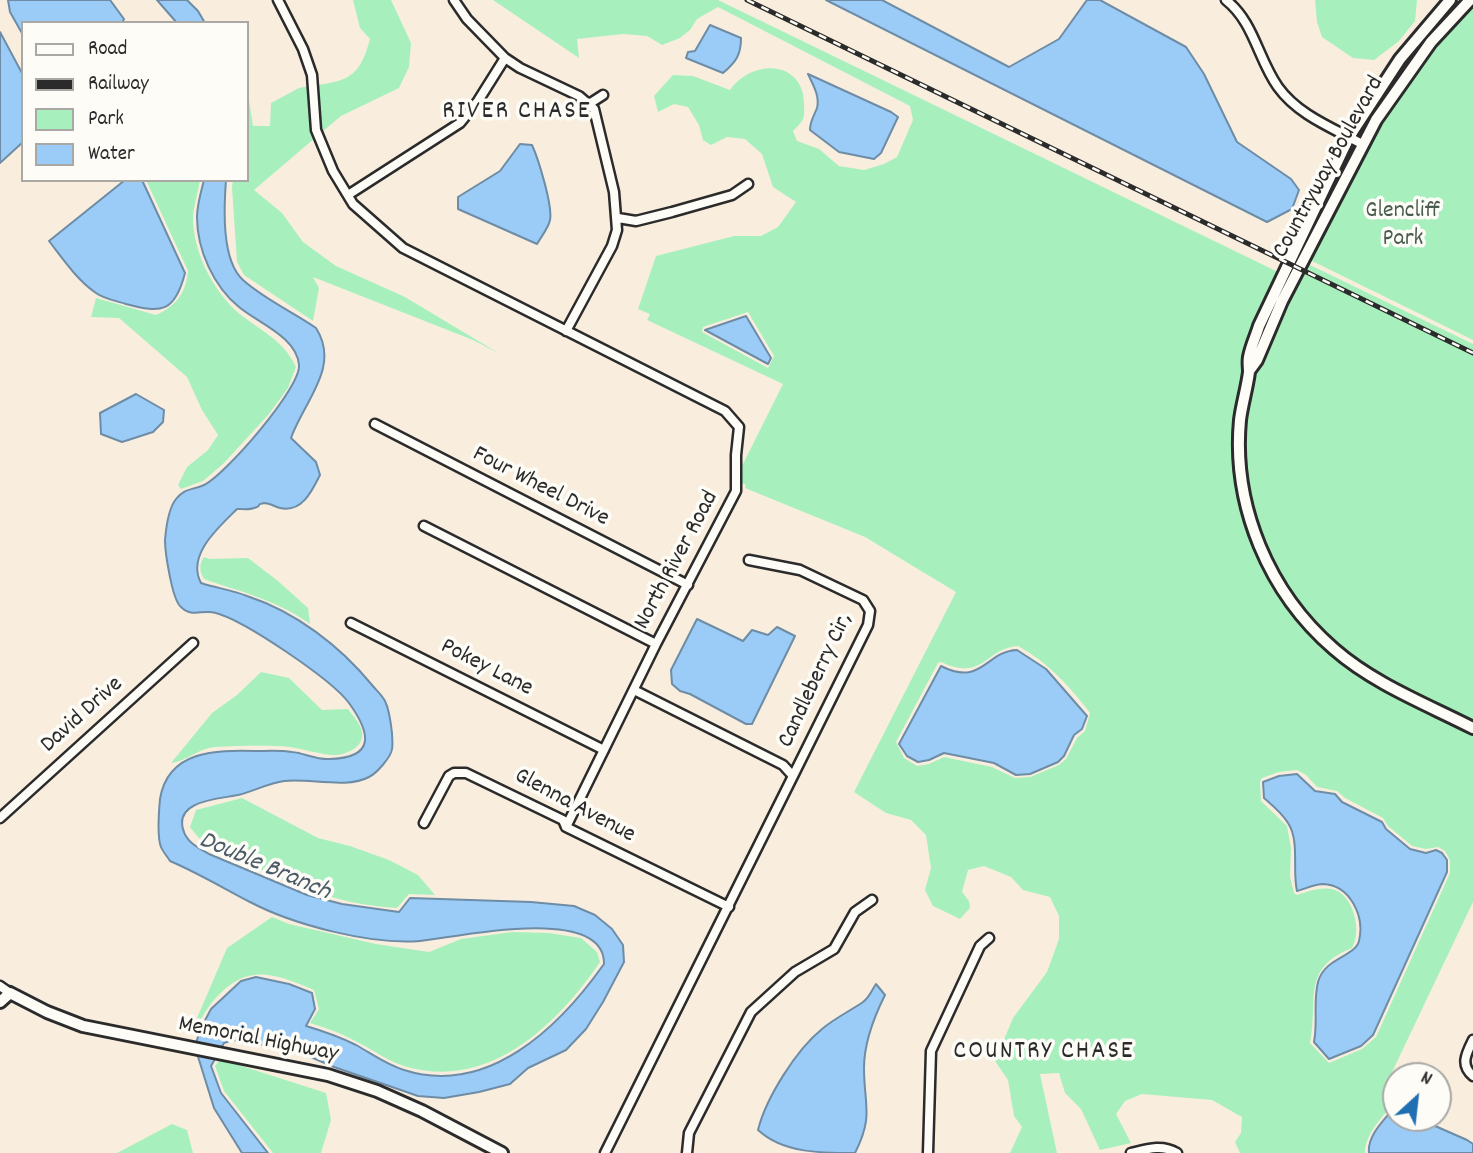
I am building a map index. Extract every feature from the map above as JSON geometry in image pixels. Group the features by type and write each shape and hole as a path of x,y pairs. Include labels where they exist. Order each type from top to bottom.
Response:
{"street":[{"name":"North River Road","path":"278,0 303,48 312,75 316,130 332,171 353,204 403,248 725,411 739,427 736,491 656,644 566,827"},
{"path":"454,0 467,19 505,58 594,109 618,218 617,230 612,246 566,331"},
{"path":"1226,0 1242,16 1271,76 1288,100 1312,117 1362,144"},
{"name":"Countryway Boulevard","path":"1450,0 1377,90 1349,137 1259,326 1248,358 1249,371 1240,422 1240,467 1248,515 1262,551 1283,591 1320,637 1352,663 1390,687 1473,728"},
{"name":"Countryway Boulevard","path":"1249,371 1257,360 1282,301 1362,144 1413,66 1470,0"},
{"path":"348,195 460,123 478,101 505,58"},
{"path":"589,104 603,95"},
{"path":"618,218 636,221 672,212 732,195 748,184"},
{"name":"Four Wheel Drive","path":"375,424 688,585"},
{"path":"424,526 656,644"},
{"name":"Candleberry Cir,","path":"749,560 789,566 811,574 863,600 870,611 868,625 793,776"},
{"name":"Pokey Lane","path":"351,623 604,750"},
{"name":"David Drive","path":"0,818 193,643"},
{"path":"605,1153 793,776 783,765 634,690"},
{"name":"Glenna Avenue","path":"424,823 449,776 461,772 473,775 562,820 566,827 729,907"},
{"path":"687,1153 689,1133 751,1013 795,972 834,949 855,912 872,901"},
{"path":"928,1153 931,1051 980,946 989,938"},
{"path":"0,1002 5,990"},
{"name":"Memorial Highway","path":"5,990 47,1012 83,1026 328,1074 377,1091 502,1153"},
{"path":"1473,1041 1465,1065 1473,1076"},
{"path":"1131,1153 1154,1147 1170,1149 1177,1153"}],"green space":[{"path":"353,0 391,0 411,43 409,67 399,88 341,116 322,132 317,85 339,81 353,73 363,60 370,39 360,28"},
{"path":"493,0 718,0 1278,272 1281,271 1243,372 1238,398 1245,517 1317,640 1473,733 1473,902 1397,1062 1382,1062 1382,1117 1371,1133 1365,1153 1240,1153 1235,1142 1241,1133 1242,1117 1212,1100 1142,1094 1125,1101 1116,1114 1131,1143 1100,1150 1081,1109 1065,1093 1059,1073 1040,1074 1057,1153 1010,1153 1022,1127 1014,1116 1008,1080 995,1061 1013,1018 1047,972 1059,939 1059,916 1050,897 1023,890 1011,877 984,866 968,870 962,892 969,901 970,908 960,919 933,906 925,890 931,868 926,835 911,820 886,813 854,792 956,592 865,537 745,488 746,485 740,482 740,470 783,384 647,320 650,314 638,309 656,256 734,236 761,236 778,227 796,202 773,187 762,154 745,139 727,137 711,145 703,140 699,125 688,107 674,104 658,112 654,96 673,75 693,76 730,90 750,73 774,68 786,71 795,78 804,103 803,119 793,131 797,141 819,149 839,166 864,170 897,157 913,120 910,106 718,7 697,19 690,30 680,38 662,45 647,36 623,34 577,39 579,58","holes":["748,312 774,356 768,368 702,332 703,327","1018,646 1049,667 1090,713 1085,731 1077,738 1066,759 1059,765 1030,777 1015,778 992,767 944,757 917,766 904,758 896,742 938,663 967,668 976,666 1007,648","1297,770 1317,787 1337,791 1383,818 1388,826 1412,846 1426,849 1438,847 1445,851 1450,860 1450,873 1376,1037 1362,1049 1329,1063 1310,1043 1315,987 1325,966 1336,956 1352,948 1356,924 1347,900 1335,890 1321,889 1297,895 1294,893 1290,877 1291,848 1287,826 1261,801 1260,782 1262,778 1279,772"]},
{"path":"1315,0 1417,0 1415,21 1399,41 1374,60 1353,58 1322,37 1317,22"},
{"name":"Glencliff Park","path":"1473,4 1473,340 1308,259 1375,129 1436,43"},
{"path":"309,86 315,138 254,190 282,213 303,242 336,266 405,297 500,354 473,340 313,277 319,288 313,321 244,275 237,262 232,187 233,182 248,182 248,94 253,126 270,126 271,103 299,88"},
{"path":"147,182 200,182 193,217 194,230 200,255 211,279 234,309 276,341 291,357 296,367 288,388 269,414 224,463 203,481 181,489 178,485 187,467 208,450 218,435 202,410 187,377 119,318 91,317 96,298 156,315 174,303 182,292 188,271"},
{"path":"1306,263 1473,344 1473,723 1387,680 1339,648 1312,622 1289,592 1270,559 1256,523 1247,486 1243,448 1245,410 1265,345"},
{"path":"204,557 248,558 308,608 310,624 272,603 204,579 200,568"},
{"path":"261,672 289,678 322,710 348,709 361,729 360,742 353,750 337,755 281,746 215,747 171,763 212,713 237,695"},
{"path":"242,798 318,838 389,860 418,875 435,895 409,894 397,908 342,900 292,883 220,853 205,843 190,827 196,810"},
{"path":"272,917 289,924 376,944 429,952 461,939 512,932 549,933 581,938 597,952 600,962 583,986 542,1029 518,1047 493,1060 466,1069 437,1072 407,1067 341,1034 310,1023 319,1009 314,990 270,975 246,977 234,982 210,1005 191,1032 227,948"},
{"path":"220,1059 326,1093 331,1120 321,1153 273,1153 224,1091 215,1066"},
{"path":"172,1124 187,1130 193,1153 117,1153"}],"water":[{"path":"8,0 110,0 124,19 21,21 21,31 10,12"},
{"path":"157,0 187,0 204,21 175,21"},
{"path":"826,0 882,0 1009,67 1059,39 1087,0 1100,0 1186,47 1204,74 1237,142 1291,179 1299,190 1292,209 1267,222"},
{"path":"710,25 741,38 737,58 723,73 686,58 688,52 695,51"},
{"path":"0,32 21,71 21,144 0,163"},
{"path":"808,74 898,117 881,153 874,159 839,152 810,130 818,99"},
{"path":"520,144 532,145 549,204 549,223 537,244 458,209 458,197 500,171"},
{"path":"123,182 143,182 185,273 177,296 171,303 158,309 138,307 111,300 89,288 76,276 49,241"},
{"path":"203,182 226,182 227,247 236,271 260,293 316,328 323,342 324,356 318,384 291,438 316,462 320,475 313,488 300,504 288,509 264,503 252,509 237,509 201,552 198,573 201,583 236,592 283,611 331,644 384,699 390,717 392,745 389,756 380,768 360,780 339,783 284,781 192,807 182,819 187,838 209,854 307,895 342,904 399,912 410,898 574,906 595,915 612,929 623,945 624,962 603,1002 586,1029 566,1050 528,1068 510,1084 479,1092 444,1098 418,1096 334,1067 292,1049 233,1040 224,1043 211,1066 221,1093 268,1153 242,1153 214,1108 195,1047 211,1009 241,981 256,977 289,984 312,993 315,1009 306,1026 350,1042 398,1068 435,1076 465,1074 493,1065 519,1050 544,1032 566,1011 604,964 598,945 580,934 555,929 525,928 420,941 379,940 333,932 310,926 250,902 170,861 162,849 159,830 160,799 165,783 183,762 196,756 225,751 283,751 324,759 345,757 355,754 365,742 365,733 349,703 325,680 266,639 229,618 211,612 193,613 185,610 178,603 172,586 165,540 173,503 182,493 214,478 244,449 288,392 299,365 291,346 230,299 215,278 200,242 198,203"},
{"path":"746,316 771,358 768,364 705,330"},
{"path":"136,394 164,410 163,422 153,432 122,442 101,434 100,413"},
{"path":"697,619 743,641 752,630 768,635 777,627 795,636 752,724 746,724 680,691 672,684 671,670"},
{"path":"1017,650 1046,669 1087,716 1082,729 1074,735 1064,756 1058,762 1030,774 1016,775 994,763 944,753 918,762 907,756 899,744 941,666 966,672 975,670 1007,652"},
{"path":"1297,774 1315,791 1335,794 1342,802 1382,822 1386,829 1410,849 1426,853 1436,850 1447,860 1447,872 1373,1035 1361,1046 1329,1059 1314,1042 1318,982 1327,967 1356,946 1359,941 1360,922 1348,896 1333,886 1320,884 1297,891 1292,830 1283,816 1264,798 1263,782 1279,776"},
{"path":"876,984 885,995 866,1049 864,1068 867,1110 861,1140 855,1153 802,1150 768,1138 758,1130 762,1117 792,1062 822,1029 865,1000"},
{"path":"1381,1123 1382,1132 1449,1132 1473,1144 1473,1153 1369,1153 1373,1134"}],"railway":[{"path":"747,0 1473,353"}],"district":[{"name":"RIVER CHASE","path":"517,113"},
{"name":"COUNTRY CHASE","path":"1044,1053"}],"water label":[{"name":"Double Branch","path":"264,868"}]}
